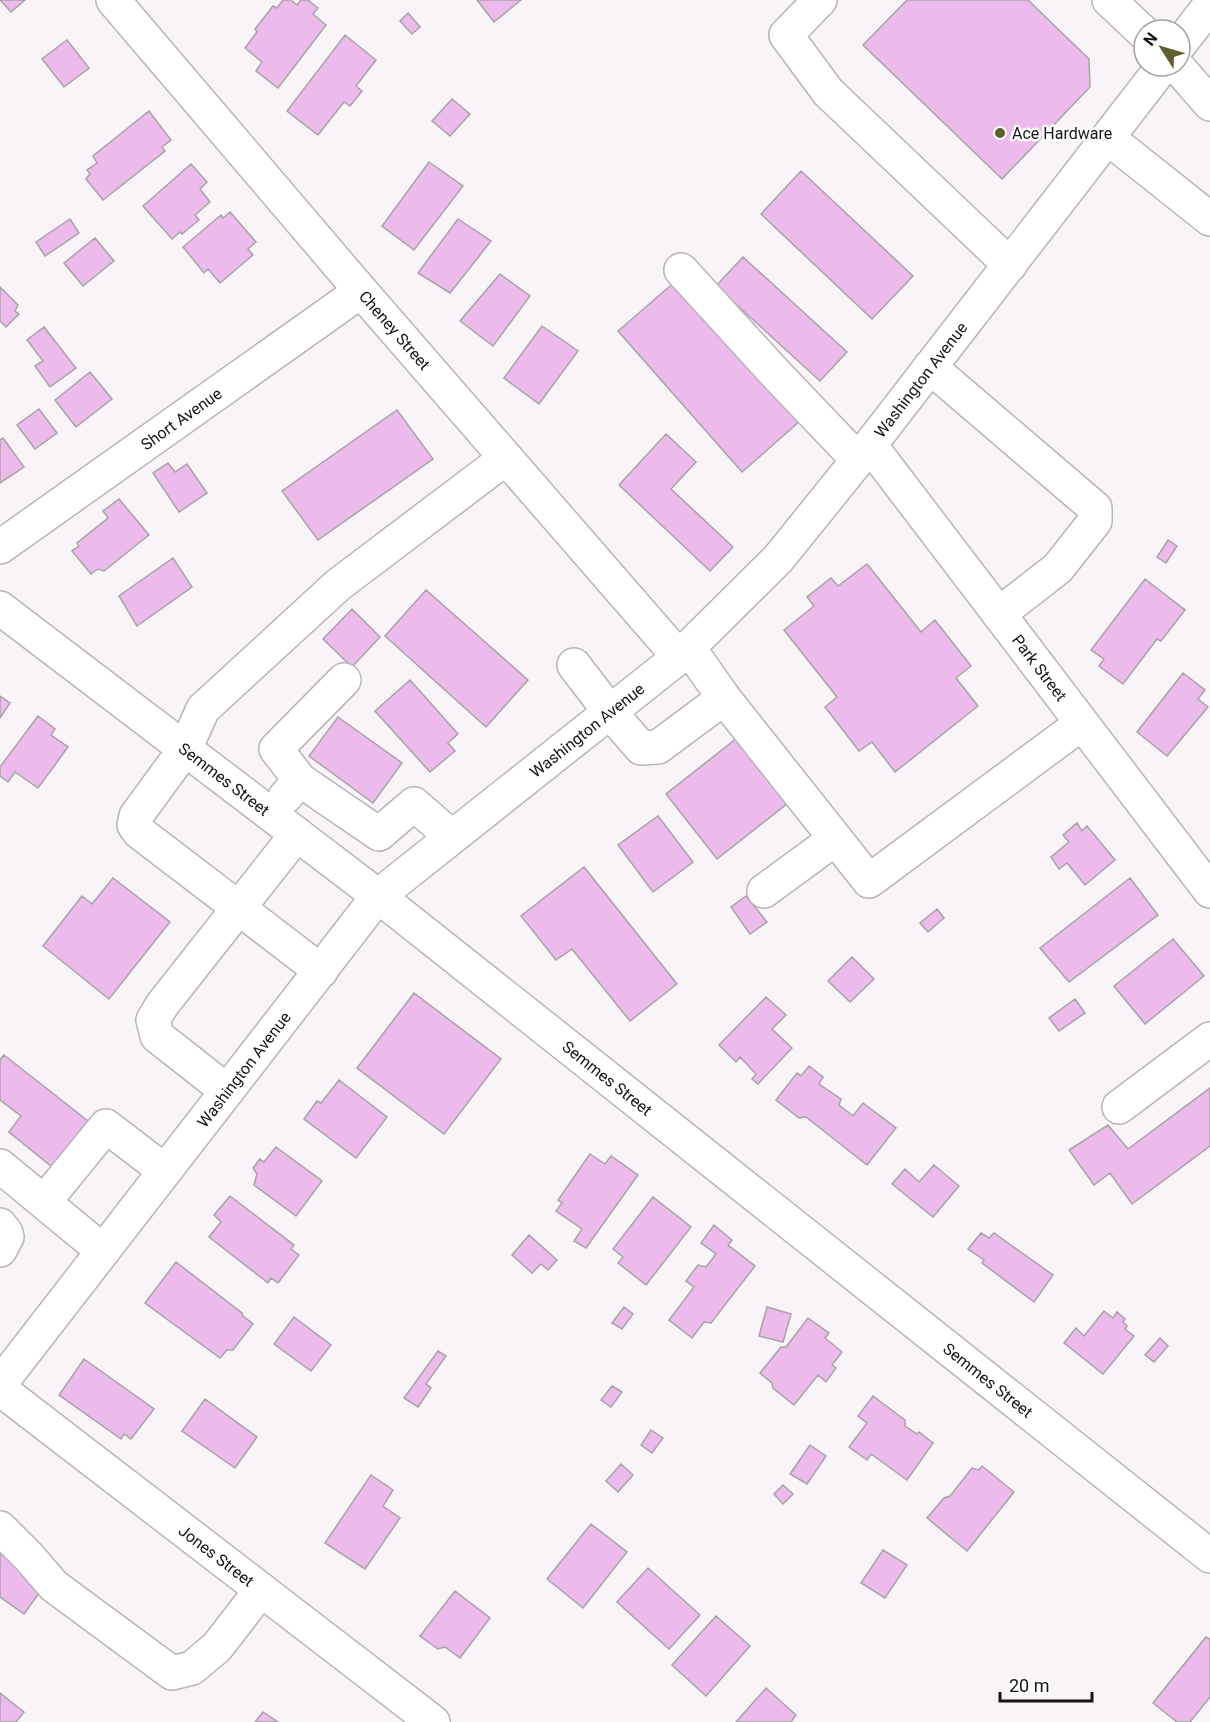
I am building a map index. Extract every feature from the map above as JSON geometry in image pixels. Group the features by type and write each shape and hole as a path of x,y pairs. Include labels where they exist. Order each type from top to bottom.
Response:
{"street":[{"name":"Cheney Street","path":"113,0 506,458 724,698 869,881 1082,724"},
{"path":"820,0 786,35 828,92 1010,265"},
{"path":"1109,0 1132,22"},
{"path":"1192,28 1210,5"},
{"name":"Washington Avenue","path":"0,1384 378,896 684,653 778,559 930,368 1154,78"},
{"path":"1187,78 1210,104"},
{"path":"1108,138 1210,219"},
{"name":"Park Street","path":"681,270 776,374 864,452 999,614 1210,891"},
{"name":"Short Avenue","path":"0,547 361,291"},
{"path":"930,368 1095,508 1095,521 1058,568 999,614"},
{"path":"321,971 139,832 134,825 136,816 185,749 203,709 338,585 506,458"},
{"name":"Semmes Street","path":"0,608 378,896 1210,1556"},
{"path":"574,665 641,748 658,747 724,698"},
{"path":"344,680 276,749 300,780 379,834 414,804 452,837"},
{"path":"270,814 300,780"},
{"path":"227,1091 157,1036 153,1020 162,1005 297,834"},
{"path":"764,891 835,839"},
{"path":"1119,1107 1210,1039"},
{"path":"44,1202 106,1126 165,1171"},
{"path":"0,1166 103,1251"},
{"path":"0,1226 8,1237 0,1250"},
{"name":"Jones Street","path":"0,1389 433,1722"},
{"path":"0,1528 54,1586 172,1673 192,1668 217,1647 261,1590"}],"building":[{"path":"0,0 25,0 11,12"},
{"path":"283,0 291,0 297,5 301,0 308,0 318,8 313,14 326,25 278,88 256,71 262,62 245,48 257,32 255,29 273,6 277,8"},
{"path":"477,0 521,0 494,22"},
{"name":"Ace Hardware","path":"907,0 1028,0 1089,59 1090,87 1002,179 863,45"},
{"path":"408,13 420,27 412,34 400,21"},
{"path":"345,35 376,60 356,86 362,91 350,106 344,102 318,135 287,111"},
{"path":"67,40 89,68 64,87 42,59"},
{"path":"452,99 470,114 450,136 432,121"},
{"path":"149,111 171,140 162,147 165,151 103,200 86,179 90,174 87,170 97,163 93,156"},
{"path":"429,162 463,186 414,250 382,226"},
{"path":"191,164 207,182 200,189 210,202 195,215 199,220 172,239 143,206"},
{"path":"801,171 913,276 872,319 761,214"},
{"path":"230,212 256,242 248,249 253,255 220,283 208,269 204,273 183,247 221,215 223,218"},
{"path":"70,219 79,233 45,256 36,242"},
{"path":"458,219 491,241 450,293 418,273"},
{"path":"95,238 114,261 83,286 64,263"},
{"path":"743,257 847,352 820,381 716,286"},
{"path":"500,274 530,296 493,346 460,321"},
{"path":"677,280 800,421 742,472 618,331"},
{"path":"0,287 18,305 15,311 19,314 6,327 0,321"},
{"path":"542,326 578,351 539,404 504,378"},
{"path":"44,327 76,368 50,387 35,366 43,361 27,340"},
{"path":"90,372 112,399 76,427 55,400"},
{"path":"39,409 57,433 35,449 17,425"},
{"path":"397,410 433,459 318,540 282,491"},
{"path":"666,434 696,462 671,489 733,547 710,571 619,485"},
{"path":"3,438 24,467 0,483 0,440"},
{"path":"168,463 175,472 187,464 207,493 179,512 153,473"},
{"path":"119,499 149,535 104,571 98,569 91,574 72,551 79,546 77,543 108,518 103,511"},
{"path":"1168,540 1177,546 1166,563 1157,557"},
{"path":"173,558 192,587 137,626 119,596"},
{"path":"867,564 921,632 935,620 971,666 956,678 978,706 895,772 872,742 859,751 825,707 837,697 784,630 814,606 807,597 831,578 838,586"},
{"path":"1145,579 1185,610 1161,641 1157,639 1123,684 1099,666 1104,659 1091,650"},
{"path":"426,590 528,680 486,727 385,636"},
{"path":"352,609 380,637 352,667 323,639"},
{"path":"1183,673 1205,690 1198,699 1208,707 1167,756 1137,732"},
{"path":"410,680 458,734 448,743 455,751 430,772 375,711"},
{"path":"0,696 10,703 0,718"},
{"path":"38,716 55,729 51,735 68,747 38,788 15,772 8,782 0,776 0,767"},
{"path":"338,717 402,763 373,803 309,756"},
{"path":"737,738 788,803 717,859 666,794"},
{"path":"658,816 693,862 653,892 618,845"},
{"path":"1077,823 1082,831 1087,826 1115,860 1085,885 1067,863 1059,869 1051,857 1069,842 1063,835"},
{"path":"584,867 677,984 630,1021 572,949 556,960 521,916"},
{"path":"113,878 170,922 109,999 43,946 82,896 92,904"},
{"path":"1130,878 1158,915 1069,982 1040,948"},
{"path":"746,896 767,922 750,934 731,907"},
{"path":"937,909 944,918 928,932 920,923"},
{"path":"1173,939 1204,976 1145,1024 1114,986"},
{"path":"852,957 874,979 850,1002 828,981"},
{"path":"414,993 501,1059 444,1134 357,1068"},
{"path":"766,997 786,1015 772,1029 792,1048 758,1084 752,1079 756,1074 740,1057 736,1062 719,1045"},
{"path":"1075,999 1085,1013 1059,1031 1049,1018"},
{"path":"4,1055 93,1125 57,1171 9,1132 21,1116 0,1100 0,1060"},
{"path":"809,1066 823,1077 819,1084 841,1099 839,1105 853,1116 863,1103 896,1128 867,1165 806,1117 799,1118 776,1100 797,1073 801,1076"},
{"path":"339,1080 387,1117 356,1158 304,1119 317,1101 321,1103"},
{"path":"1210,1088 1210,1146 1132,1204 1110,1173 1094,1185 1069,1150 1108,1125 1128,1149"},
{"path":"276,1147 322,1181 296,1216 254,1185 257,1174 253,1168 260,1159 264,1162"},
{"path":"590,1154 605,1164 611,1156 638,1175 586,1248 574,1241 582,1229 556,1211 562,1203 558,1200"},
{"path":"934,1165 959,1186 933,1217 892,1184 905,1169 919,1182"},
{"path":"230,1196 294,1245 291,1249 299,1255 278,1283 271,1278 268,1283 209,1237 221,1222 214,1215"},
{"path":"653,1197 691,1227 646,1285 618,1263 623,1257 613,1249"},
{"path":"714,1225 732,1240 728,1245 755,1266 711,1323 704,1322 692,1338 669,1320 694,1287 686,1281 698,1265 706,1267 716,1254 701,1243"},
{"path":"981,1233 989,1238 994,1233 1053,1275 1034,1302 982,1263 984,1260 968,1249"},
{"path":"529,1235 557,1260 548,1270 541,1264 532,1273 512,1255"},
{"path":"176,1262 253,1324 233,1350 227,1350 220,1358 145,1303"},
{"path":"624,1307 633,1314 622,1329 612,1323"},
{"path":"767,1307 791,1314 783,1342 759,1336"},
{"path":"1104,1311 1113,1318 1117,1312 1125,1319 1123,1322 1127,1326 1125,1329 1134,1336 1103,1374 1064,1343 1076,1328 1084,1336"},
{"path":"294,1317 331,1345 311,1371 274,1344"},
{"path":"808,1318 829,1333 825,1338 842,1352 832,1365 836,1368 826,1382 818,1375 794,1405 773,1388 772,1383 760,1373 781,1347 786,1347"},
{"path":"1160,1338 1168,1346 1154,1362 1145,1355"},
{"path":"438,1351 446,1356 426,1384 431,1388 418,1407 404,1398"},
{"path":"84,1359 154,1409 131,1439 124,1434 121,1439 59,1395"},
{"path":"612,1386 622,1392 611,1407 601,1400"},
{"path":"873,1396 905,1420 905,1426 917,1434 919,1432 933,1443 907,1480 871,1454 867,1460 849,1447 867,1423 858,1416"},
{"path":"205,1399 257,1437 235,1468 182,1431"},
{"path":"651,1430 663,1438 652,1453 641,1445"},
{"path":"810,1445 826,1456 807,1484 790,1474"},
{"path":"621,1464 633,1475 618,1492 606,1481"},
{"path":"982,1466 1014,1492 967,1551 927,1518 944,1498 950,1496 972,1468 979,1470"},
{"path":"371,1475 393,1490 383,1506 400,1518 365,1569 325,1543"},
{"path":"783,1485 793,1494 783,1504 774,1494"},
{"path":"591,1524 627,1552 583,1608 547,1579"},
{"path":"883,1550 907,1565 885,1598 861,1583"},
{"path":"0,1552 45,1585 24,1614 0,1597"},
{"path":"648,1568 700,1615 669,1649 617,1602"},
{"path":"455,1591 490,1618 460,1658 445,1647 438,1649 420,1636"},
{"path":"716,1616 750,1646 706,1696 672,1665"},
{"path":"1206,1637 1210,1639 1210,1697 1190,1722 1177,1722 1153,1703"},
{"path":"766,1688 796,1715 791,1722 736,1722"},
{"path":"0,1693 24,1712 16,1722 0,1722"},
{"path":"263,1712 278,1722 255,1722"}],"place":[{"name":"Ace Hardware","path":"1000,133"}]}
